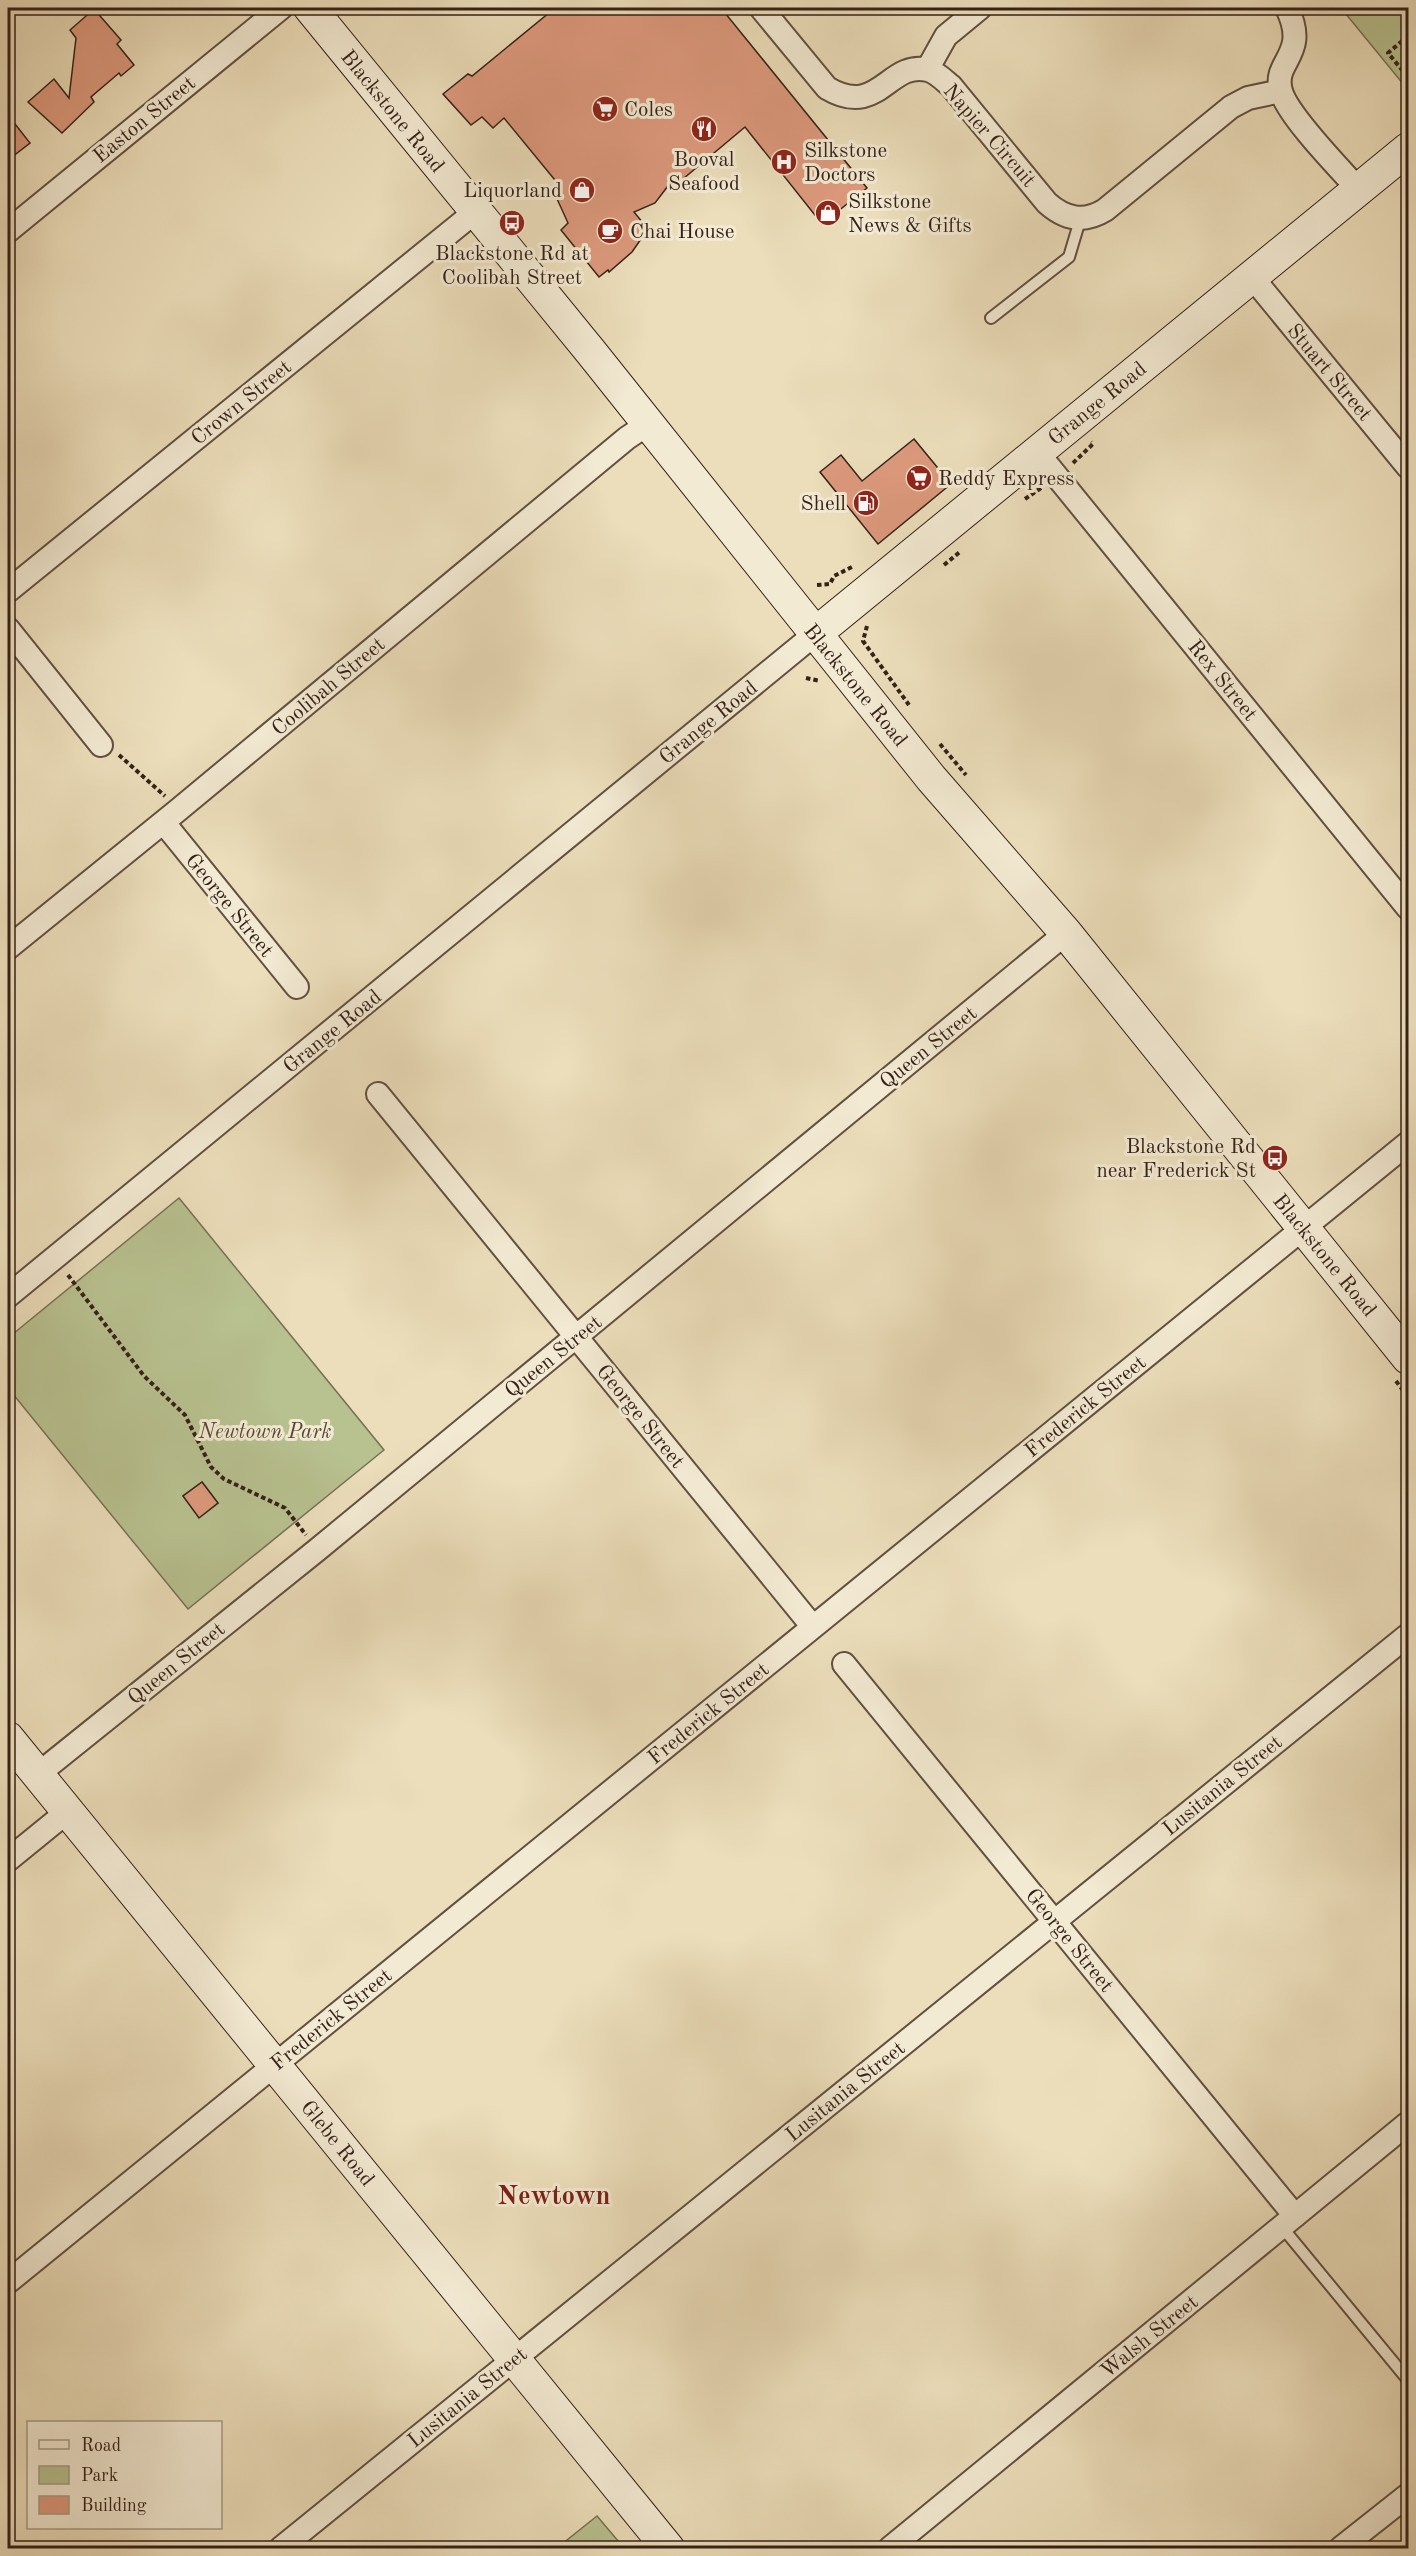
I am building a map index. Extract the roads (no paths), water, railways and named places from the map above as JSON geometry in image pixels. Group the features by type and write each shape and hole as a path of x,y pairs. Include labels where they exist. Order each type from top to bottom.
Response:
{"main road":[{"name":"Blackstone Road","path":"310,8 648,424 931,778 1066,933 1408,1358"},
{"name":"Grange Road","path":"815,634 1408,149"},
{"name":"Glebe Road","path":"8,1738 668,2548"}],"street":[{"name":"Easton Street","path":"8,231 281,8"},
{"name":"Napier Circuit","path":"761,8 827,88 837,94 862,98 874,93 896,76 927,70 951,86 1047,203 1060,213 1080,219"},
{"path":"927,70 946,36 980,8"},
{"path":"1287,8 1296,36 1294,48 1281,75 1281,91 1294,114 1359,190"},
{"path":"1080,219 1096,216 1105,210 1231,107 1248,98 1281,91"},
{"name":"Crown Street","path":"8,591 474,212"},
{"name":"Stuart Street","path":"1252,277 1408,467"},
{"name":"Coolibah Street","path":"8,948 170,817 627,438 648,424"},
{"name":"Rex Street","path":"1037,452 1408,908"},
{"path":"8,629 101,745"},
{"name":"Grange Road","path":"8,1296 815,634"},
{"name":"George Street","path":"170,817 297,987"},
{"name":"Queen Street","path":"37,1774 317,1550 1066,933"},
{"name":"George Street","path":"378,1094 813,1627"},
{"name":"Frederick Street","path":"8,2282 1408,1143"},
{"name":"Lusitania Street","path":"281,2548 1408,1635"},
{"name":"George Street","path":"844,1664 1054,1921 1289,2221"},
{"path":"8,1860 67,1812"},
{"name":"Walsh Street","path":"890,2548 1408,2124"},
{"path":"1341,2548 1408,2495"}],"lane":[{"path":"991,318 1069,257 1080,219"},
{"path":"1289,2221 1408,2380"}],"place":[{"name":"Coles","path":"605,109"},
{"name":"Booval Seafood","path":"704,129"},
{"name":"Silkstone Doctors","path":"784,162"},
{"name":"Liquorland","path":"582,190"},
{"name":"Silkstone News & Gifts","path":"828,213"},
{"name":"Blackstone Rd at Coolibah Street","path":"512,223"},
{"name":"Chai House","path":"610,231"},
{"name":"Reddy Express","path":"919,478"},
{"name":"Shell","path":"866,503"},
{"name":"Blackstone Rd near Frederick St","path":"1275,1158"}],"district":[{"name":"Newtown","path":"554,2195"}],"park label":[{"name":"Newtown Park","path":"265,1431"}]}
